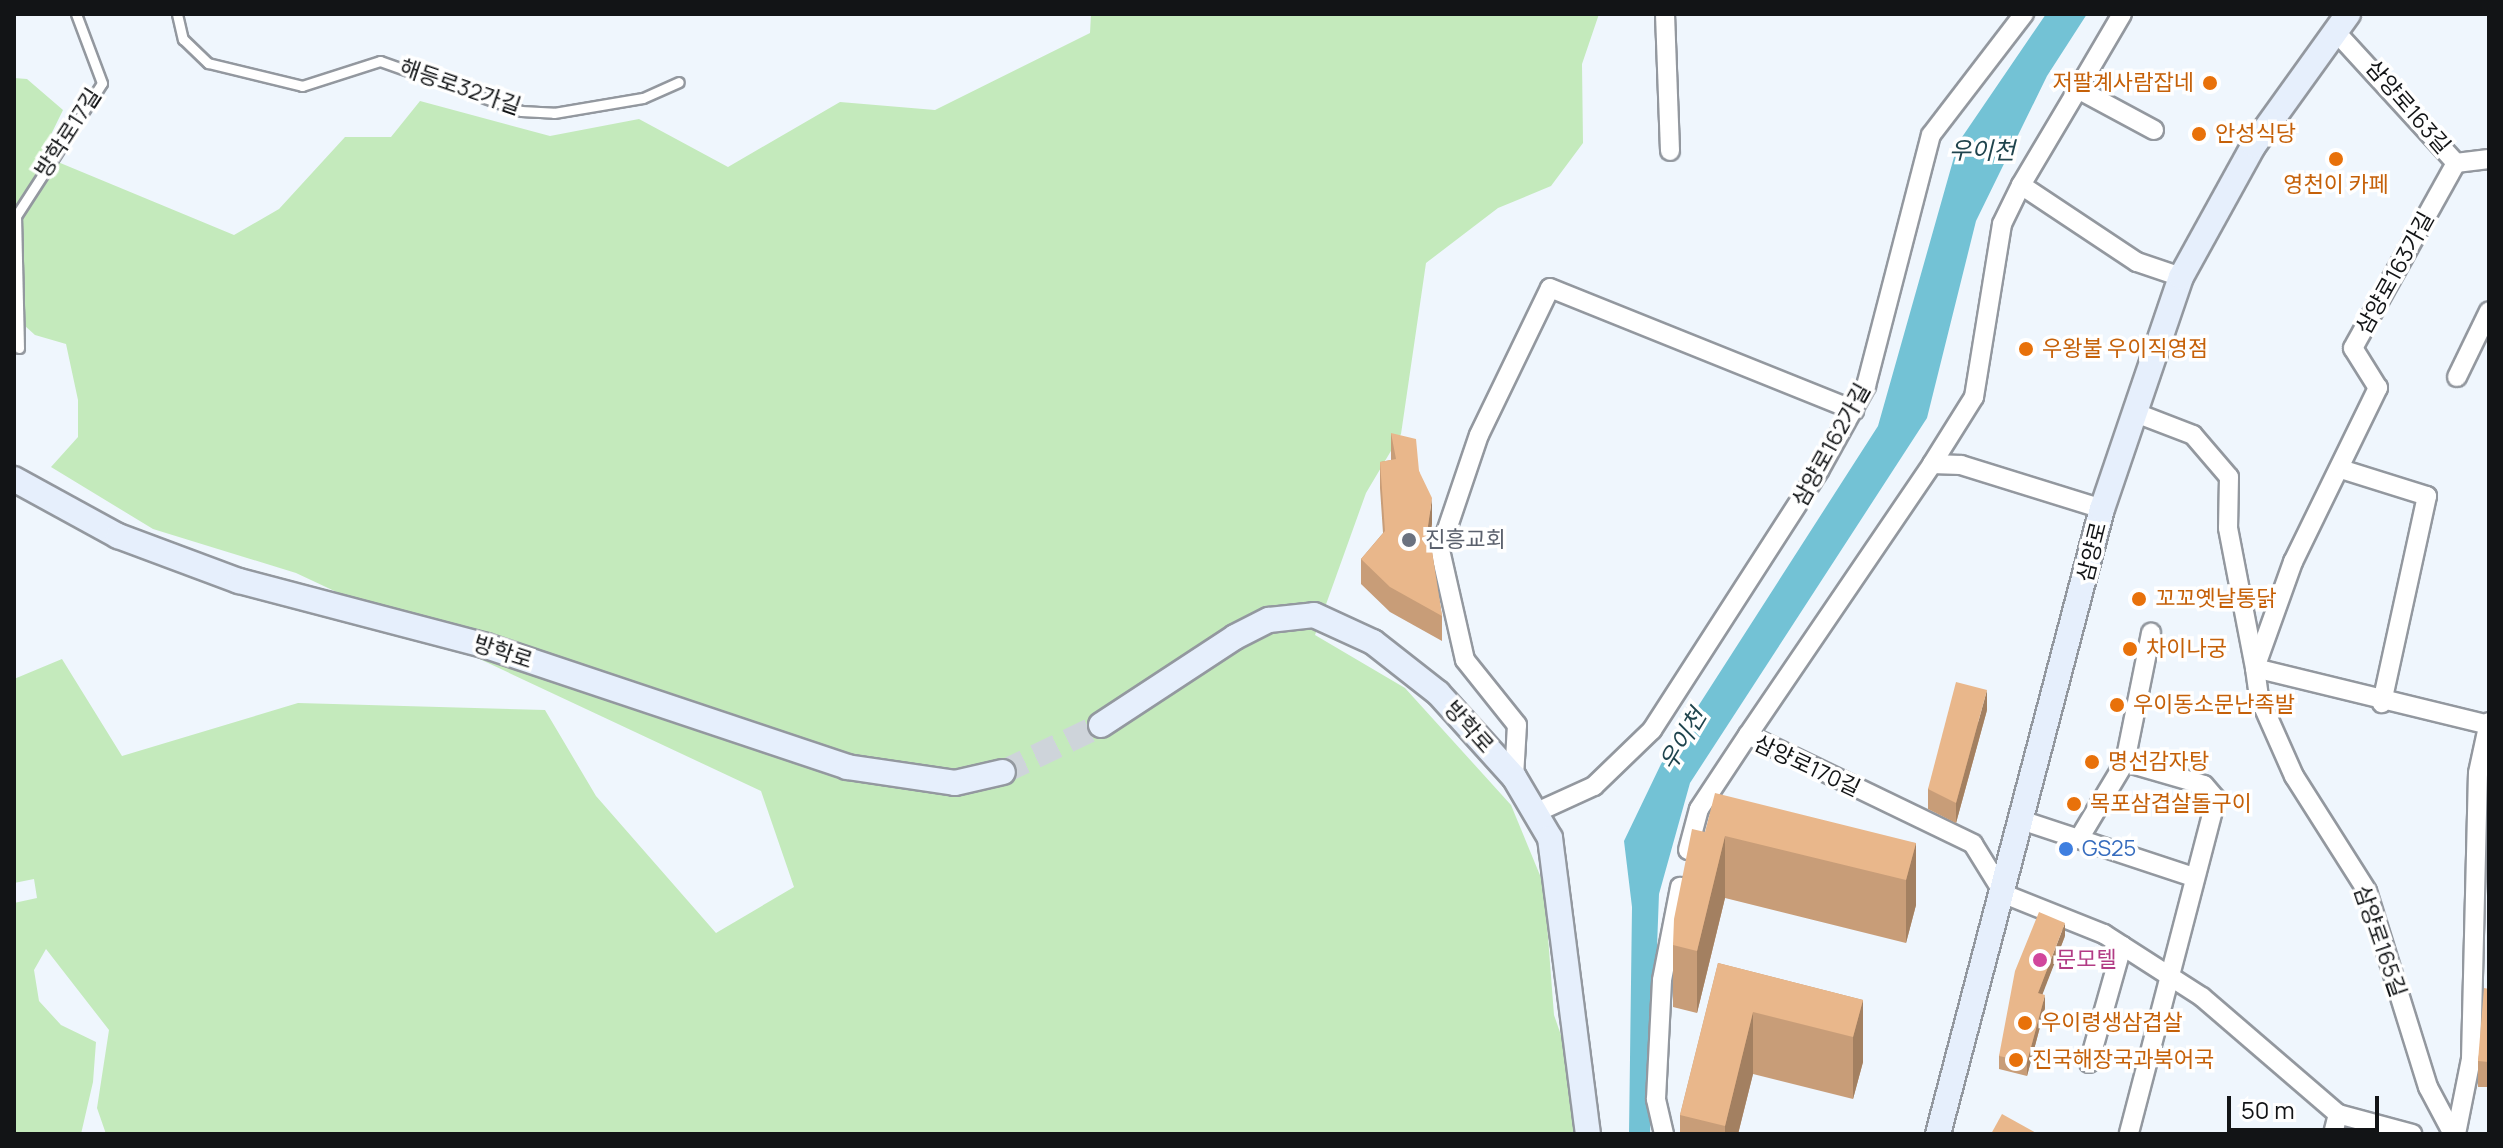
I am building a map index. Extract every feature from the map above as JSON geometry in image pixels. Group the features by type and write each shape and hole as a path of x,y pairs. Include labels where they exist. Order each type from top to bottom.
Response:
{"main road":[{"name":"삼양로","path":"1938,1134 2024,821 2102,509 2181,277 2254,145 2342,23"},
{"name":"방학로","path":"14,479 118,536 239,581 486,646 847,767 955,783 1003,772"},
{"name":"방학로","path":"1101,725 1235,637 1269,620 1314,615 1373,642 1438,693 1514,777 1537,812 1559,875 1588,1134"}],"street":[{"path":"1665,14 1670,151"},
{"name":"삼양로162가길","path":"1537,812 1594,786 1652,730 1854,410 1931,135 2024,14"},
{"path":"1748,735 1974,397 2002,224 2021,185 2122,14"},
{"name":"삼양로163길","path":"2342,23 2456,163 2488,157"},
{"path":"2078,89 2154,130"},
{"name":"삼양로163가길","path":"2255,668 2293,562 2344,470 2378,388 2353,348 2456,163"},
{"path":"2021,185 2137,262 2181,277"},
{"path":"1514,777 1517,725 1465,660 1440,550 1479,435 1550,288 1854,410"},
{"path":"2457,377 2489,311"},
{"name":"삼양로165길","path":"2136,413 2193,435 2229,477 2228,528 2259,697 2294,776 2367,891 2428,1087 2454,1134"},
{"path":"1932,464 1961,465 2102,509"},
{"path":"2344,470 2427,496 2382,703"},
{"path":"2080,837 2125,762 2151,633"},
{"path":"2255,668 2382,703 2489,723 2478,773 2476,1003 2454,1134"},
{"name":"삼양로170길","path":"1664,1134 1656,1099 1662,980 1688,851 1699,809 1748,735 1973,844 2004,894"},
{"path":"2125,762 2212,791 2215,805 2193,877 2129,1134"},
{"path":"2024,821 2080,837 2193,877"},
{"path":"2004,894 2122,946 2168,975 2338,1114 2412,1134"},
{"path":"2089,1063 2122,946"},
{"path":"2333,1134 2338,1114"}],"lane":[{"name":"방학로17길","path":"19,348 16,216 102,83 76,14"},
{"name":"해등로32가길","path":"177,14 183,39 208,63 266,81 302,86 380,61 521,111 554,113 643,98 679,82"}],"green space":[{"path":"1091,14 1599,14 1582,64 1583,143 1551,186 1498,208 1426,263 1401,434 1366,493 1315,635 1405,688 1511,805 1544,885 1554,1015 1574,1073 1581,1134 106,1134 97,1108 109,1030 46,949 34,970 39,1001 61,1025 96,1042 93,1082 81,1134 14,1134 14,903 37,898 34,879 14,883 14,679 62,659 122,756 298,703 545,710 596,796 716,933 794,887 761,791 296,573 153,529 51,467 78,437 78,400 66,344 35,335 14,316 14,78 27,79 63,110 41,155 234,235 279,209 345,137 391,137 420,101 550,136 639,119 728,167 840,102 935,110 1090,33"}],"water":[{"name":"우이천","path":"2046,14 2087,14 2047,76 1976,221 1927,418 1690,783 1659,894 1650,1134 1629,1134 1632,907 1624,841 1661,764 1878,426 1958,143"}],"building":[{"name":"진흥교회","path":"1391,433 1416,439 1419,471 1432,498 1428,526 1442,616 1390,587 1361,559 1385,531 1380,462 1396,459"},
{"path":"1956,682 1987,690 1956,803 1928,789"},
{"path":"1715,793 1916,843 1906,880 1725,836 1697,951 1673,945 1674,919 1692,829 1705,832"},
{"path":"2039,912 2065,923 2038,993 2045,995 2027,1062 1999,1056 2015,971"},
{"path":"1718,963 1863,1000 1853,1037 1753,1012 1725,1126 1680,1115"},
{"path":"2484,988 2489,989 2489,1062 2478,1061"},
{"path":"2002,1114 2038,1134 1991,1134"}],"tunnel":[{"path":"1003,772 1101,725"}],"place":[{"name":"저팔계사람잡네","path":"2210,83"},
{"name":"안성식당","path":"2199,134"},
{"name":"영천이 카페","path":"2336,159"},
{"name":"우왕불 우이직영점","path":"2026,349"},
{"name":"진흥교회","path":"1409,540"},
{"name":"꼬꼬옛날통닭","path":"2139,599"},
{"name":"차이나궁","path":"2130,649"},
{"name":"우이동소문난족발","path":"2117,705"},
{"name":"명선감자탕","path":"2092,762"},
{"name":"목포삼겹살돌구이","path":"2074,804"},
{"name":"GS25","path":"2066,849"},
{"name":"문모텔","path":"2040,960"},
{"name":"우이령생삼겹살","path":"2025,1023"},
{"name":"진국해장국과북어국","path":"2016,1060"}]}
